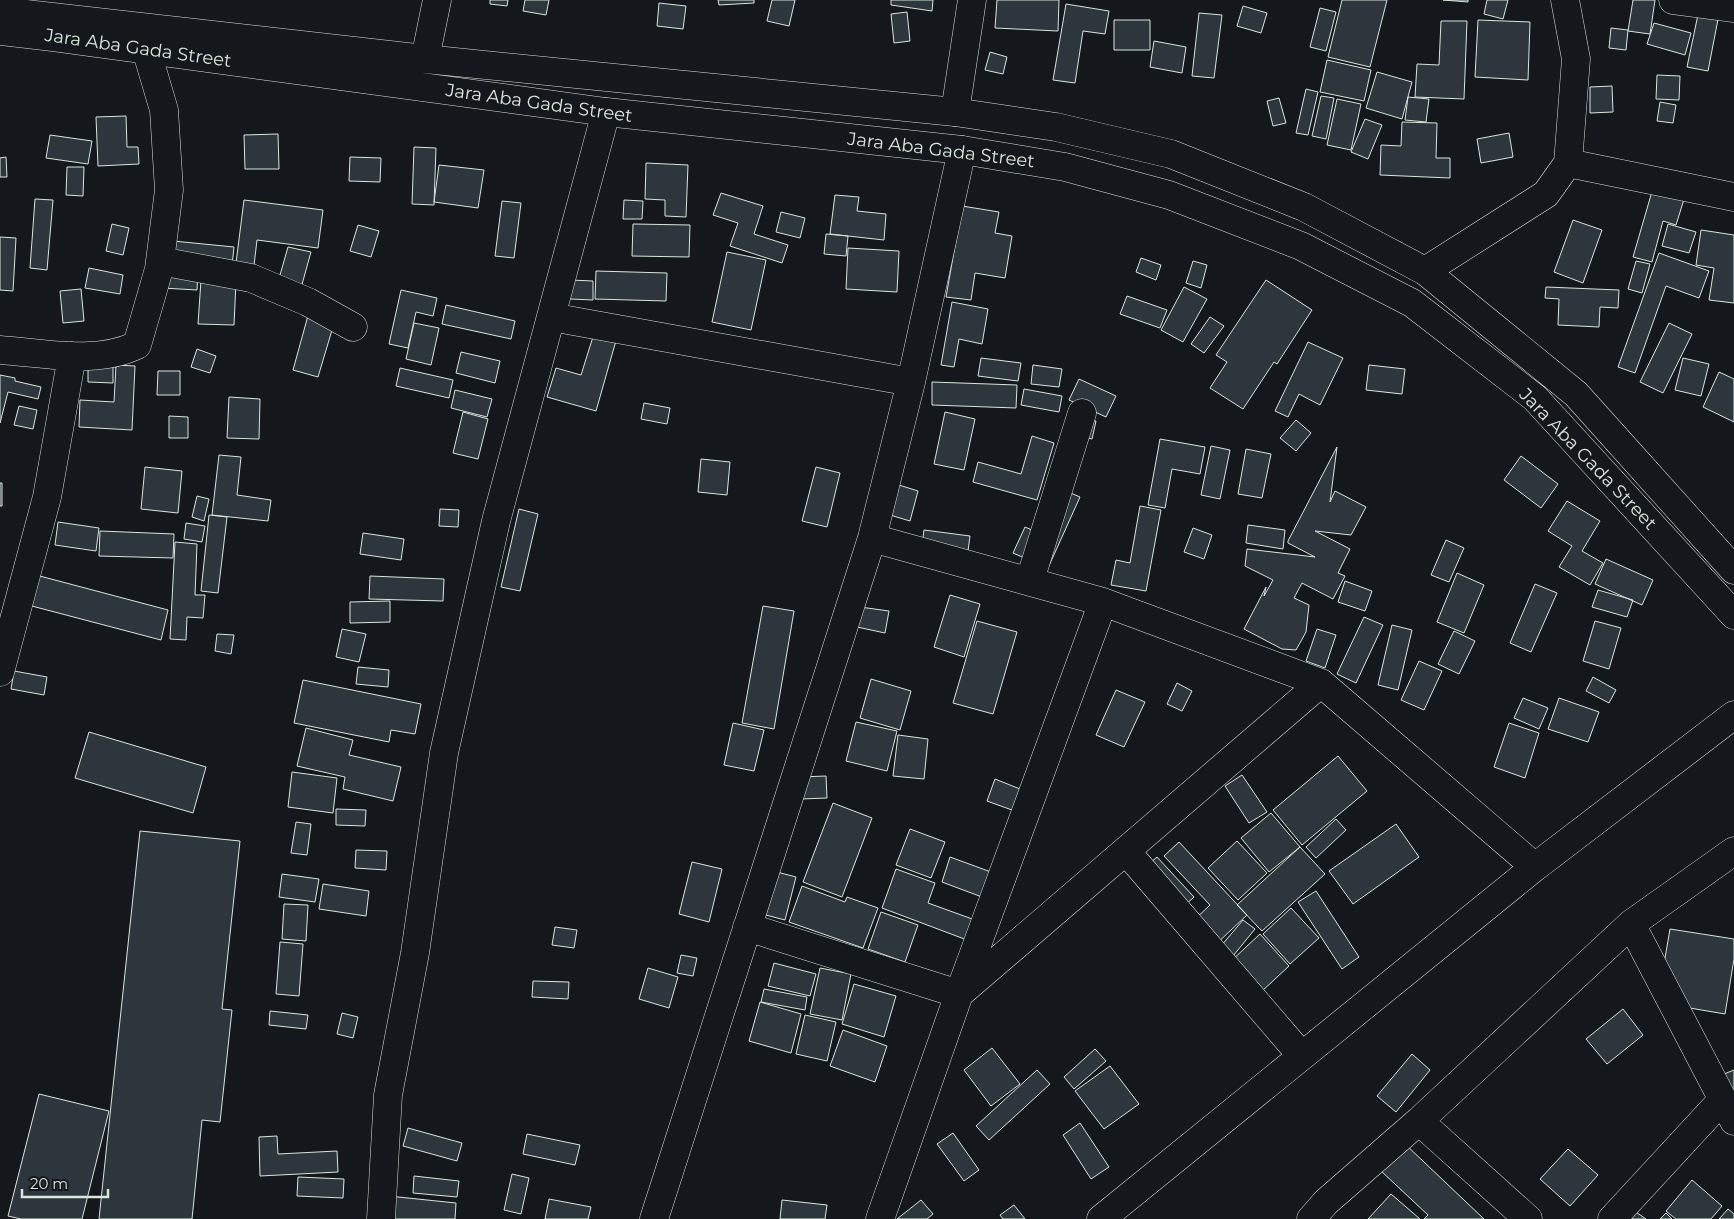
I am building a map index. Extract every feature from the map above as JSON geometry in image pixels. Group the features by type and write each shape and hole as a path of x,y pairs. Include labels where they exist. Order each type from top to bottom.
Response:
{"street":[{"path":"425,59 437,0"},
{"path":"955,112 972,0"},
{"path":"1425,271 1546,194 1568,163 1576,59 1565,0"},
{"path":"1673,0 1734,8"},
{"name":"Jara Aba Gada Street","path":"0,11 425,59 955,112 1056,127 1171,154 1304,207 1425,271 1576,394 1734,570"},
{"name":"Jara Aba Gada Street","path":"0,31 146,49 606,112 962,150 1065,167 1169,195 1301,246 1412,303 1535,398 1734,615"},
{"path":"0,350 72,356 107,355 124,351 137,345 160,261 169,190 164,110 146,49"},
{"path":"381,1219 388,1095 415,953 444,753 496,521 606,112"},
{"path":"654,1219 872,538 911,382 962,150"},
{"path":"1568,163 1734,197"},
{"path":"160,261 251,278 308,302 353,327"},
{"path":"551,317 911,382"},
{"path":"0,672 47,497 72,356"},
{"path":"1030,580 1082,413"},
{"path":"872,538 1030,580 1103,602 1322,683 1535,867"},
{"path":"880,1219 959,994 1103,602"},
{"path":"959,994 1322,683"},
{"path":"1101,1219 1535,867 1734,715"},
{"path":"1126,851 1302,1056"},
{"path":"1311,1219 1326,1202 1419,1121 1631,924 1734,851"},
{"path":"1612,1219 1728,1110 1631,924"},
{"path":"747,927 959,994"},
{"path":"1419,1121 1528,1219"}],"building":[{"path":"490,0 508,0 507,6 490,4"},
{"path":"525,0 549,0 546,15 523,11"},
{"path":"718,0 754,0 754,3 719,5"},
{"path":"772,0 795,0 789,26 767,21"},
{"path":"891,0 933,0 932,11 891,5"},
{"path":"997,0 1059,0 1058,31 995,28"},
{"path":"1342,0 1387,0 1370,67 1328,57"},
{"path":"1443,0 1468,0 1468,2"},
{"path":"1487,0 1508,0 1503,19 1484,14"},
{"path":"1633,0 1655,0 1650,34 1628,31"},
{"path":"659,3 686,6 683,29 657,26"},
{"path":"1066,4 1109,11 1105,34 1083,31 1075,83 1053,80"},
{"path":"1700,5 1720,9 1708,71 1687,67"},
{"path":"1243,6 1267,13 1261,33 1237,26"},
{"path":"1320,8 1336,12 1326,51 1310,47"},
{"path":"907,12 910,41 894,43 891,14"},
{"path":"1199,13 1222,15 1214,78 1192,76"},
{"path":"1114,20 1150,20 1150,50 1114,50"},
{"path":"1478,20 1530,22 1528,80 1475,77"},
{"path":"1441,21 1467,21 1464,99 1415,97 1417,64 1439,65"},
{"path":"1654,23 1691,33 1685,55 1647,44"},
{"path":"1611,28 1628,30 1626,50 1609,48"},
{"path":"1154,41 1186,47 1182,73 1150,67"},
{"path":"990,52 1007,57 1003,74 985,70"},
{"path":"1327,60 1371,70 1364,101 1320,92"},
{"path":"1377,72 1412,82 1402,119 1366,108"},
{"path":"1657,75 1680,76 1679,100 1656,99"},
{"path":"1612,86 1613,112 1590,113 1590,87"},
{"path":"1306,89 1318,92 1308,135 1296,133"},
{"path":"1321,96 1334,98 1326,139 1312,136"},
{"path":"1408,97 1429,99 1426,122 1405,120"},
{"path":"1279,98 1286,123 1273,126 1267,101"},
{"path":"1337,99 1361,104 1351,150 1327,145"},
{"path":"1660,102 1676,105 1673,123 1657,121"},
{"path":"126,116 127,147 138,147 139,164 98,166 96,117"},
{"path":"1365,119 1382,125 1368,159 1351,152"},
{"path":"1402,122 1437,123 1436,158 1450,158 1450,178 1380,175 1381,145 1401,146"},
{"path":"1509,133 1513,157 1481,163 1477,139"},
{"path":"278,134 279,169 245,169 244,135"},
{"path":"50,135 92,141 88,164 46,158"},
{"path":"414,147 436,148 434,205 412,204"},
{"path":"6,157 7,177 0,177 0,158"},
{"path":"350,157 381,158 380,182 349,181"},
{"path":"646,163 688,165 686,217 665,216 665,200 645,199"},
{"path":"439,165 484,170 478,208 434,202"},
{"path":"67,167 84,167 83,196 66,195"},
{"path":"1653,188 1685,196 1676,225 1663,221 1652,262 1633,257"},
{"path":"721,193 763,206 754,234 788,245 782,263 730,246 738,223 713,215"},
{"path":"835,195 859,197 857,211 886,214 884,240 830,234"},
{"path":"35,199 53,200 47,270 30,268"},
{"path":"244,200 323,210 318,248 257,240 253,274 235,271"},
{"path":"624,200 643,201 642,219 623,219"},
{"path":"502,201 521,203 514,258 495,256"},
{"path":"962,206 999,212 995,233 1012,236 1005,278 975,273 971,300 946,297"},
{"path":"781,212 805,218 800,238 776,232"},
{"path":"1573,220 1602,230 1583,283 1554,272"},
{"path":"112,224 129,228 123,255 106,251"},
{"path":"633,224 690,225 689,257 632,256"},
{"path":"1668,224 1696,232 1689,253 1662,246"},
{"path":"358,225 379,231 371,257 350,251"},
{"path":"1701,230 1734,235 1734,303 1709,300 1714,268 1696,265"},
{"path":"826,234 848,236 846,256 824,254"},
{"path":"0,237 16,238 13,291 0,290"},
{"path":"163,240 234,247 231,275 160,267"},
{"path":"288,247 311,252 301,288 278,282"},
{"path":"848,248 899,251 897,292 846,289"},
{"path":"727,252 766,260 751,330 712,322"},
{"path":"1659,253 1709,271 1699,298 1666,286 1635,373 1618,367"},
{"path":"1141,258 1161,265 1156,280 1136,272"},
{"path":"1193,261 1207,265 1201,288 1186,283"},
{"path":"1636,261 1650,264 1642,293 1628,289"},
{"path":"89,268 123,275 120,294 85,288"},
{"path":"163,270 198,272 197,290 162,288"},
{"path":"596,271 667,273 666,301 595,299"},
{"path":"201,280 236,282 234,325 198,324"},
{"path":"570,280 593,281 593,300 570,299"},
{"path":"1266,280 1312,310 1277,364 1274,362 1243,409 1210,388 1227,362 1216,355"},
{"path":"1184,287 1207,299 1183,342 1161,330"},
{"path":"1546,287 1619,290 1618,308 1600,307 1599,327 1558,325 1559,299 1545,298"},
{"path":"81,289 84,321 63,323 60,291"},
{"path":"401,290 437,298 433,316 416,312 408,348 389,344"},
{"path":"1127,296 1167,310 1160,328 1120,314"},
{"path":"952,302 988,309 982,344 959,339 954,367 941,365"},
{"path":"446,305 515,321 511,339 442,324"},
{"path":"309,312 335,320 318,377 293,370"},
{"path":"1210,317 1224,326 1204,353 1191,344"},
{"path":"414,323 439,328 431,365 406,359"},
{"path":"1669,323 1692,334 1663,393 1640,382"},
{"path":"597,324 619,330 596,411 547,397 556,368 581,375"},
{"path":"1308,342 1343,358 1320,405 1299,394 1288,417 1275,411"},
{"path":"197,349 216,356 210,373 191,367"},
{"path":"461,352 500,361 495,383 456,373"},
{"path":"981,358 1021,363 1018,381 978,376"},
{"path":"1683,358 1709,364 1701,396 1675,390"},
{"path":"88,363 113,363 113,383 88,382"},
{"path":"116,365 135,366 132,430 79,427 80,400 114,402"},
{"path":"1033,365 1062,369 1059,387 1031,384"},
{"path":"1369,365 1405,369 1402,394 1366,390"},
{"path":"400,368 453,380 449,398 396,386"},
{"path":"158,371 180,371 180,395 157,395"},
{"path":"1719,372 1734,379 1734,422 1703,407"},
{"path":"0,375 15,378 15,381 41,387 38,399 8,392 0,423"},
{"path":"1079,379 1116,396 1106,417 1069,400"},
{"path":"932,382 1017,385 1016,408 932,405"},
{"path":"1024,389 1062,396 1059,412 1021,405"},
{"path":"455,390 492,399 487,417 451,408"},
{"path":"229,397 260,399 259,439 227,438"},
{"path":"644,403 670,408 667,424 641,419"},
{"path":"19,406 37,410 33,429 14,425"},
{"path":"463,412 488,419 478,459 453,453"},
{"path":"945,412 975,419 964,470 934,464"},
{"path":"169,416 188,417 188,438 169,438"},
{"path":"1078,417 1096,421 1092,439 1074,435"},
{"path":"1296,420 1311,433 1296,451 1280,438"},
{"path":"1032,436 1054,443 1037,500 973,482 978,462 1021,474"},
{"path":"1160,439 1205,447 1200,474 1172,469 1165,508 1148,505"},
{"path":"1211,446 1230,450 1220,499 1201,495"},
{"path":"1337,447 1330,502 1335,491 1366,507 1351,535 1315,531 1350,549 1338,573 1345,576 1333,599 1302,583 1294,598 1309,605 1306,632 1296,650 1282,649 1244,629 1266,587 1264,596 1273,580 1245,566 1247,549 1315,557 1288,543 1288,541"},
{"path":"1246,449 1271,454 1262,498 1238,494"},
{"path":"219,455 241,457 237,495 271,500 268,521 212,515"},
{"path":"1521,456 1558,484 1541,508 1504,480"},
{"path":"701,459 730,462 727,495 698,492"},
{"path":"145,467 182,471 178,513 141,509"},
{"path":"816,467 840,473 827,527 802,521"},
{"path":"0,483 2,483 2,506 0,506"},
{"path":"899,485 918,491 910,521 890,515"},
{"path":"1059,488 1080,497 1048,568 1013,553 1025,527 1039,533"},
{"path":"197,496 209,499 204,521 192,517"},
{"path":"1567,501 1600,521 1582,551 1603,563 1590,585 1559,567 1572,546 1548,531"},
{"path":"1140,506 1161,510 1146,591 1111,585 1116,560 1130,563"},
{"path":"440,509 459,510 458,527 439,526"},
{"path":"519,509 538,514 520,591 501,587"},
{"path":"209,515 227,517 218,593 201,591"},
{"path":"58,522 99,528 96,551 55,545"},
{"path":"186,523 205,526 202,542 184,539"},
{"path":"1248,525 1285,530 1283,549 1246,543"},
{"path":"1193,528 1212,535 1204,559 1184,552"},
{"path":"924,530 970,536 968,551 922,545"},
{"path":"100,531 174,534 173,558 99,556"},
{"path":"363,533 404,539 401,560 360,554"},
{"path":"1446,540 1464,548 1449,582 1431,575"},
{"path":"175,542 197,544 195,595 205,595 203,618 187,617 186,640 170,639"},
{"path":"1606,559 1653,580 1642,605 1595,584"},
{"path":"1457,573 1484,585 1464,633 1437,622"},
{"path":"36,575 168,610 161,640 28,605"},
{"path":"370,576 444,579 443,601 369,599"},
{"path":"1345,581 1372,591 1365,611 1338,602"},
{"path":"1535,584 1557,593 1531,652 1510,643"},
{"path":"1598,590 1633,600 1627,617 1592,607"},
{"path":"950,595 980,604 964,657 934,647"},
{"path":"390,601 390,622 350,623 350,602"},
{"path":"763,606 794,611 774,729 742,723"},
{"path":"860,607 889,611 885,633 857,627"},
{"path":"1364,617 1383,625 1356,683 1337,674"},
{"path":"977,621 1017,632 993,714 953,703"},
{"path":"1595,621 1621,628 1609,669 1583,661"},
{"path":"1392,625 1412,630 1398,690 1378,685"},
{"path":"342,629 366,634 359,662 336,657"},
{"path":"1317,629 1336,635 1325,668 1306,661"},
{"path":"1454,631 1475,641 1459,674 1438,664"},
{"path":"217,634 234,635 231,654 215,651"},
{"path":"1419,661 1442,671 1424,710 1401,700"},
{"path":"358,667 389,670 388,687 356,684"},
{"path":"14,671 47,677 44,695 11,689"},
{"path":"1593,677 1616,690 1609,703 1586,691"},
{"path":"871,679 911,691 900,730 860,718"},
{"path":"303,680 421,704 415,734 391,730 389,742 294,723"},
{"path":"1177,683 1192,691 1182,711 1167,704"},
{"path":"1116,690 1145,702 1124,747 1096,735"},
{"path":"1523,698 1548,708 1539,729 1514,718"},
{"path":"1559,698 1599,712 1588,742 1548,729"},
{"path":"856,722 897,731 887,771 846,761"},
{"path":"733,723 764,730 754,771 724,765"},
{"path":"1509,723 1539,733 1525,778 1494,767"},
{"path":"306,728 353,740 349,755 401,767 393,801 343,789 345,777 297,766"},
{"path":"89,732 206,767 193,813 75,778"},
{"path":"898,735 928,739 924,779 893,776"},
{"path":"1338,756 1367,791 1302,845 1273,810"},
{"path":"292,772 337,778 333,813 288,807"},
{"path":"1242,775 1267,812 1249,823 1225,786"},
{"path":"826,776 827,798 801,799 800,777"},
{"path":"995,779 1020,789 1012,810 987,801"},
{"path":"833,803 872,818 842,897 803,882"},
{"path":"336,809 366,810 365,826 336,825"},
{"path":"1271,813 1300,847 1269,872 1241,838"},
{"path":"1336,819 1346,830 1316,858 1306,847"},
{"path":"296,822 311,824 307,855 291,853"},
{"path":"1396,824 1419,857 1353,904 1329,871"},
{"path":"910,829 945,842 931,878 896,865"},
{"path":"140,831 240,841 222,1009 232,1010 220,1122 202,1120 192,1219 99,1219"},
{"path":"1237,841 1267,873 1238,900 1208,868"},
{"path":"1179,842 1247,915 1214,946 1192,922 1210,905 1164,856"},
{"path":"1300,847 1325,874 1262,931 1237,905"},
{"path":"356,850 387,851 386,870 355,868"},
{"path":"950,857 991,872 982,897 942,882"},
{"path":"1157,857 1194,897 1184,906 1147,866"},
{"path":"692,862 722,869 709,922 679,914"},
{"path":"896,869 935,883 928,903 975,920 967,940 882,908"},
{"path":"773,871 796,877 785,920 762,914"},
{"path":"282,874 319,879 315,902 279,897"},
{"path":"323,884 369,891 366,916 319,909"},
{"path":"802,886 845,902 847,897 878,908 863,948 789,922"},
{"path":"1316,891 1359,957 1342,969 1298,902"},
{"path":"284,904 308,905 306,941 282,939"},
{"path":"1291,908 1319,938 1290,964 1263,934"},
{"path":"881,912 918,925 905,962 868,949"},
{"path":"1243,920 1255,929 1233,956 1221,946"},
{"path":"555,927 577,930 574,948 552,945"},
{"path":"1670,929 1734,939 1734,959 1725,1014 1678,1006 1660,987"},
{"path":"1260,934 1289,966 1260,993 1230,962"},
{"path":"280,942 303,944 299,996 276,994"},
{"path":"681,955 697,958 693,976 677,973"},
{"path":"774,963 816,974 810,996 768,986"},
{"path":"648,968 678,977 669,1008 639,999"},
{"path":"820,968 851,974 842,1020 810,1014"},
{"path":"533,981 569,982 568,999 532,997"},
{"path":"854,984 896,996 884,1037 842,1024"},
{"path":"764,989 807,997 805,1010 761,1002"},
{"path":"760,1002 801,1014 791,1053 749,1041"},
{"path":"1623,1009 1643,1035 1607,1064 1586,1039"},
{"path":"270,1011 308,1015 306,1029 269,1025"},
{"path":"342,1013 358,1017 353,1038 337,1034"},
{"path":"805,1015 836,1022 827,1061 796,1054"},
{"path":"843,1030 887,1046 875,1082 830,1066"},
{"path":"992,1048 1020,1084 991,1106 964,1070"},
{"path":"1095,1049 1106,1061 1074,1089 1064,1077"},
{"path":"1412,1054 1430,1070 1396,1112 1377,1096"},
{"path":"1110,1066 1139,1104 1104,1129 1075,1091"},
{"path":"1037,1070 1050,1084 989,1140 976,1126"},
{"path":"1734,1070 1734,1095 1724,1074"},
{"path":"39,1094 109,1111 82,1219 21,1219 8,1216"},
{"path":"1080,1123 1109,1167 1091,1179 1063,1135"},
{"path":"408,1128 462,1143 457,1161 403,1146"},
{"path":"953,1133 979,1170 964,1181 937,1144"},
{"path":"527,1134 580,1145 575,1165 523,1154"},
{"path":"277,1136 278,1154 337,1151 338,1172 260,1176 259,1137"},
{"path":"1405,1144 1484,1219 1424,1219 1428,1215 1380,1170"},
{"path":"1568,1149 1598,1175 1570,1206 1540,1179"},
{"path":"512,1174 529,1178 521,1214 504,1210"},
{"path":"414,1176 459,1181 457,1197 413,1193"},
{"path":"298,1177 344,1179 343,1198 297,1196"},
{"path":"1692,1180 1722,1206 1711,1219 1676,1219 1666,1211"},
{"path":"1391,1194 1420,1219 1368,1219"},
{"path":"379,1195 456,1203 455,1219 376,1219"},
{"path":"549,1199 591,1207 588,1219 545,1219"},
{"path":"782,1200 827,1205 825,1219 780,1219"},
{"path":"921,1200 933,1214 927,1219 897,1219"},
{"path":"1014,1205 1025,1219 1003,1219 1000,1215"},
{"path":"1627,1206 1646,1219 1618,1219"},
{"path":"1728,1209 1734,1214 1734,1219 1719,1219"},
{"path":"1666,1213 1672,1219 1660,1219"}]}
